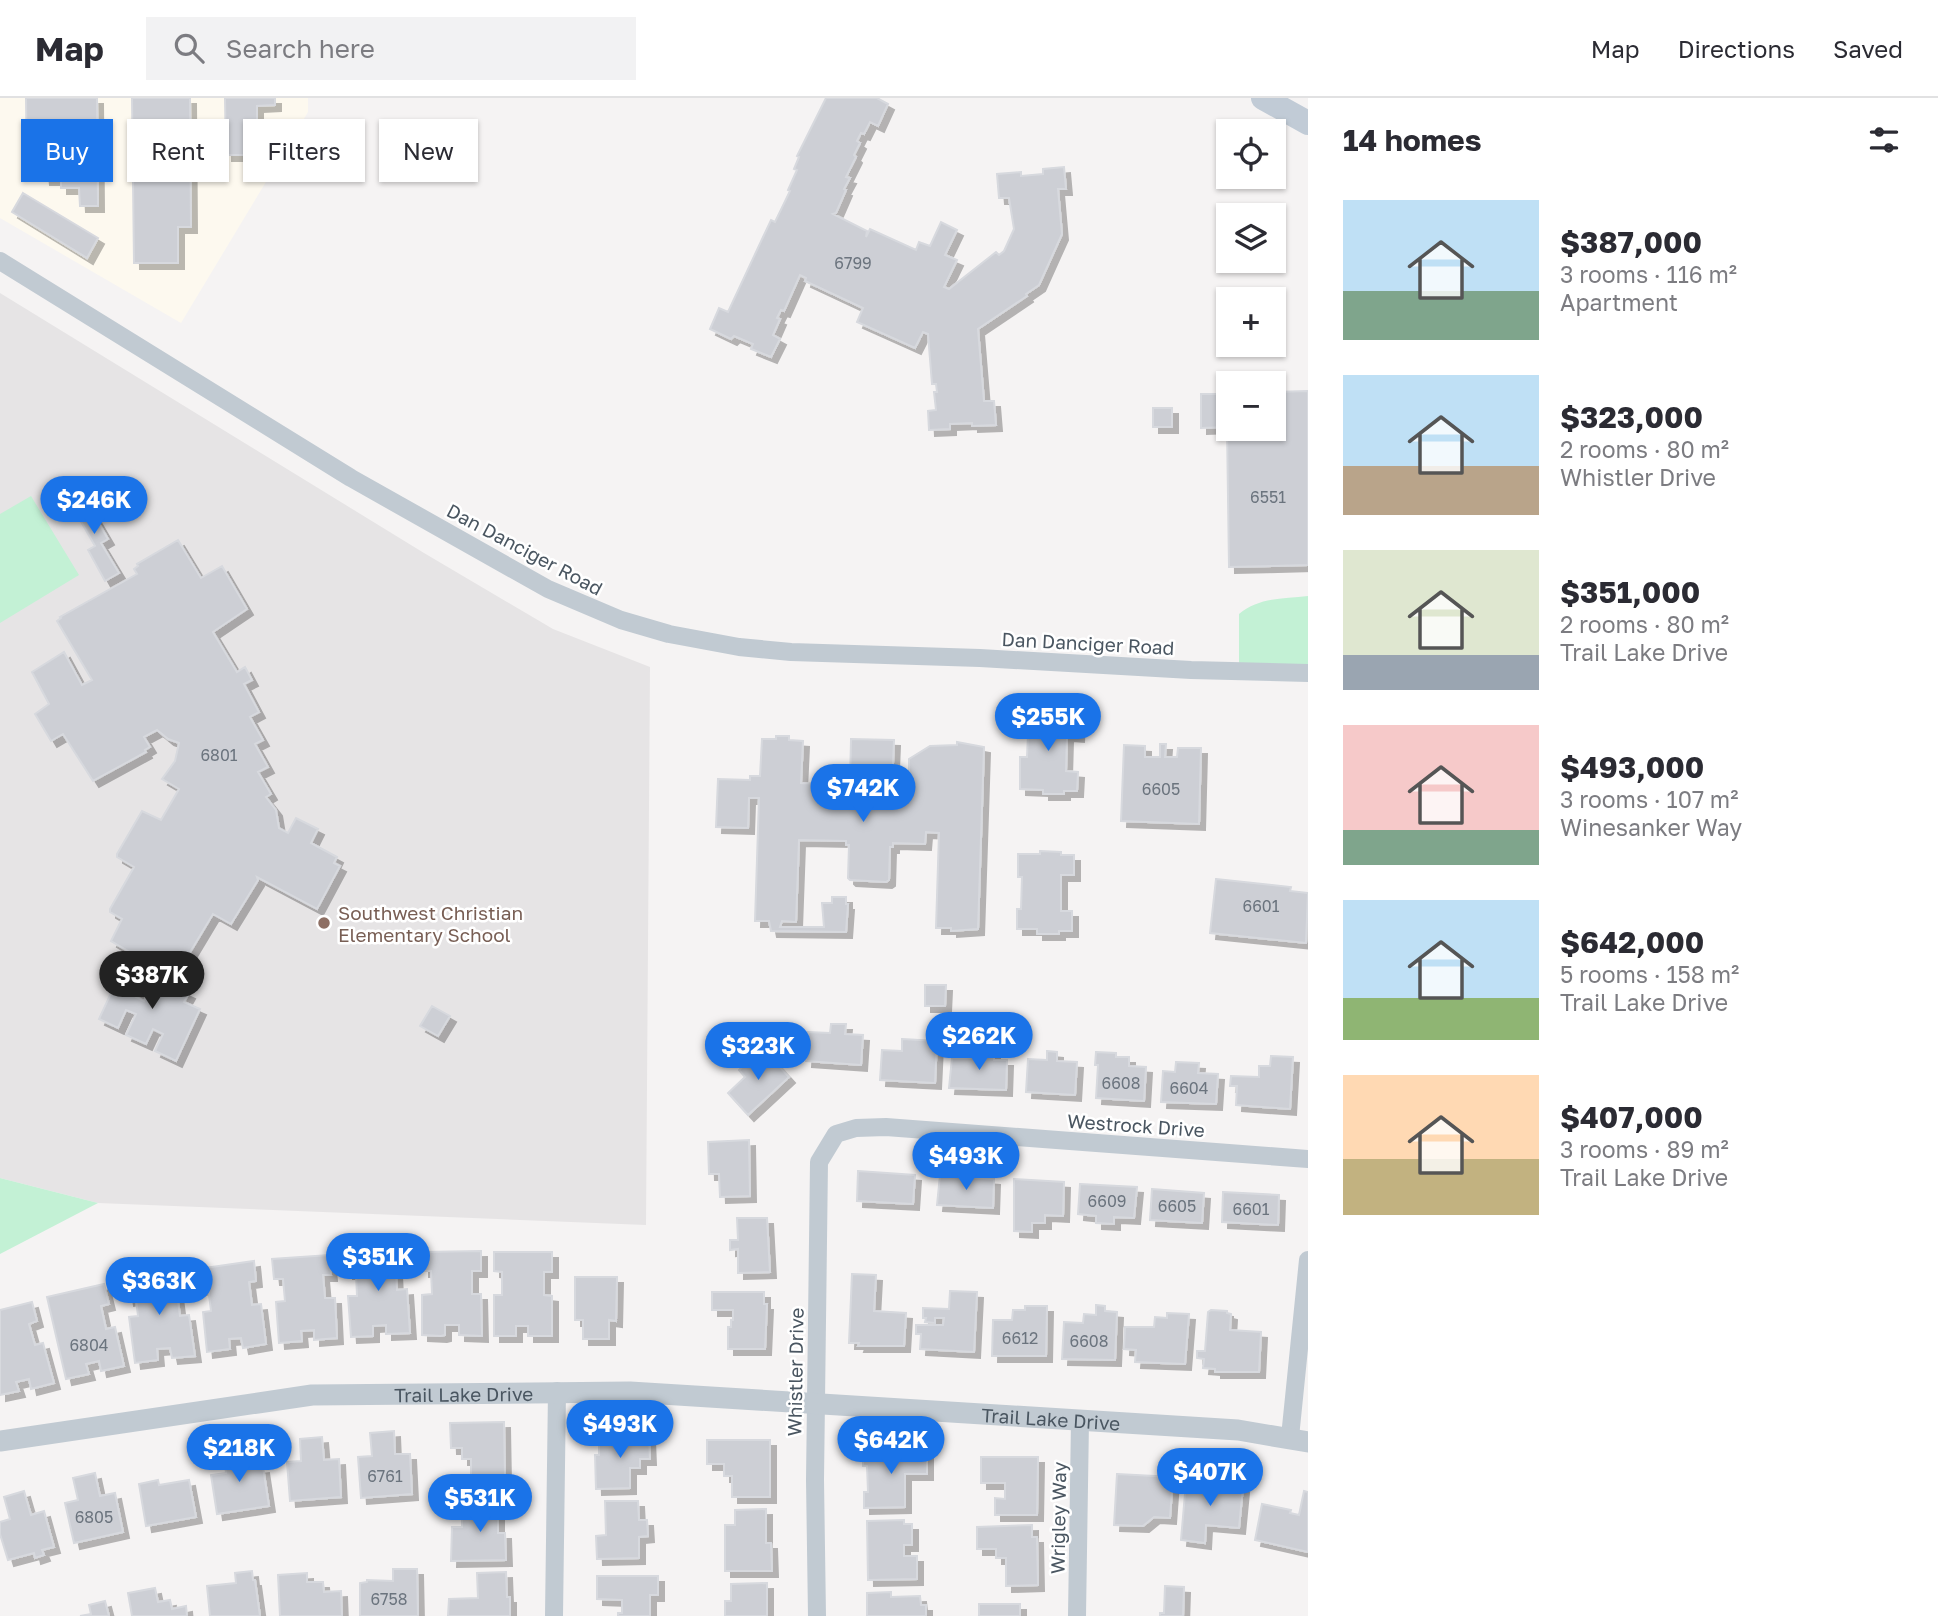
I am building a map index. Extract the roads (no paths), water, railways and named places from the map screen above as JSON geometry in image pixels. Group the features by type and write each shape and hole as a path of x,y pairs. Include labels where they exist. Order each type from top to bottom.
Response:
{"main road":[{"path":"1263,98 1308,123"}],"street":[{"name":"Dan Danciger Road","path":"0,261 351,478 548,589 621,620 738,647 792,653 980,658 1191,670 1308,673"},
{"name":"Westrock Drive","path":"836,1134 856,1128 886,1127 1308,1159"},
{"name":"Whistler Drive","path":"817,1616 819,1162 836,1134"},
{"path":"1299,1439 1308,1261"},
{"name":"Trail Lake Drive","path":"0,1441 312,1395 557,1391 630,1392 1238,1430 1299,1439"},
{"path":"554,1616 557,1391"},
{"name":"Wrigley Way","path":"1077,1616 1080,1421"}],"place":[{"name":"Southwest Christian Elementary School","path":"324,923"}]}
